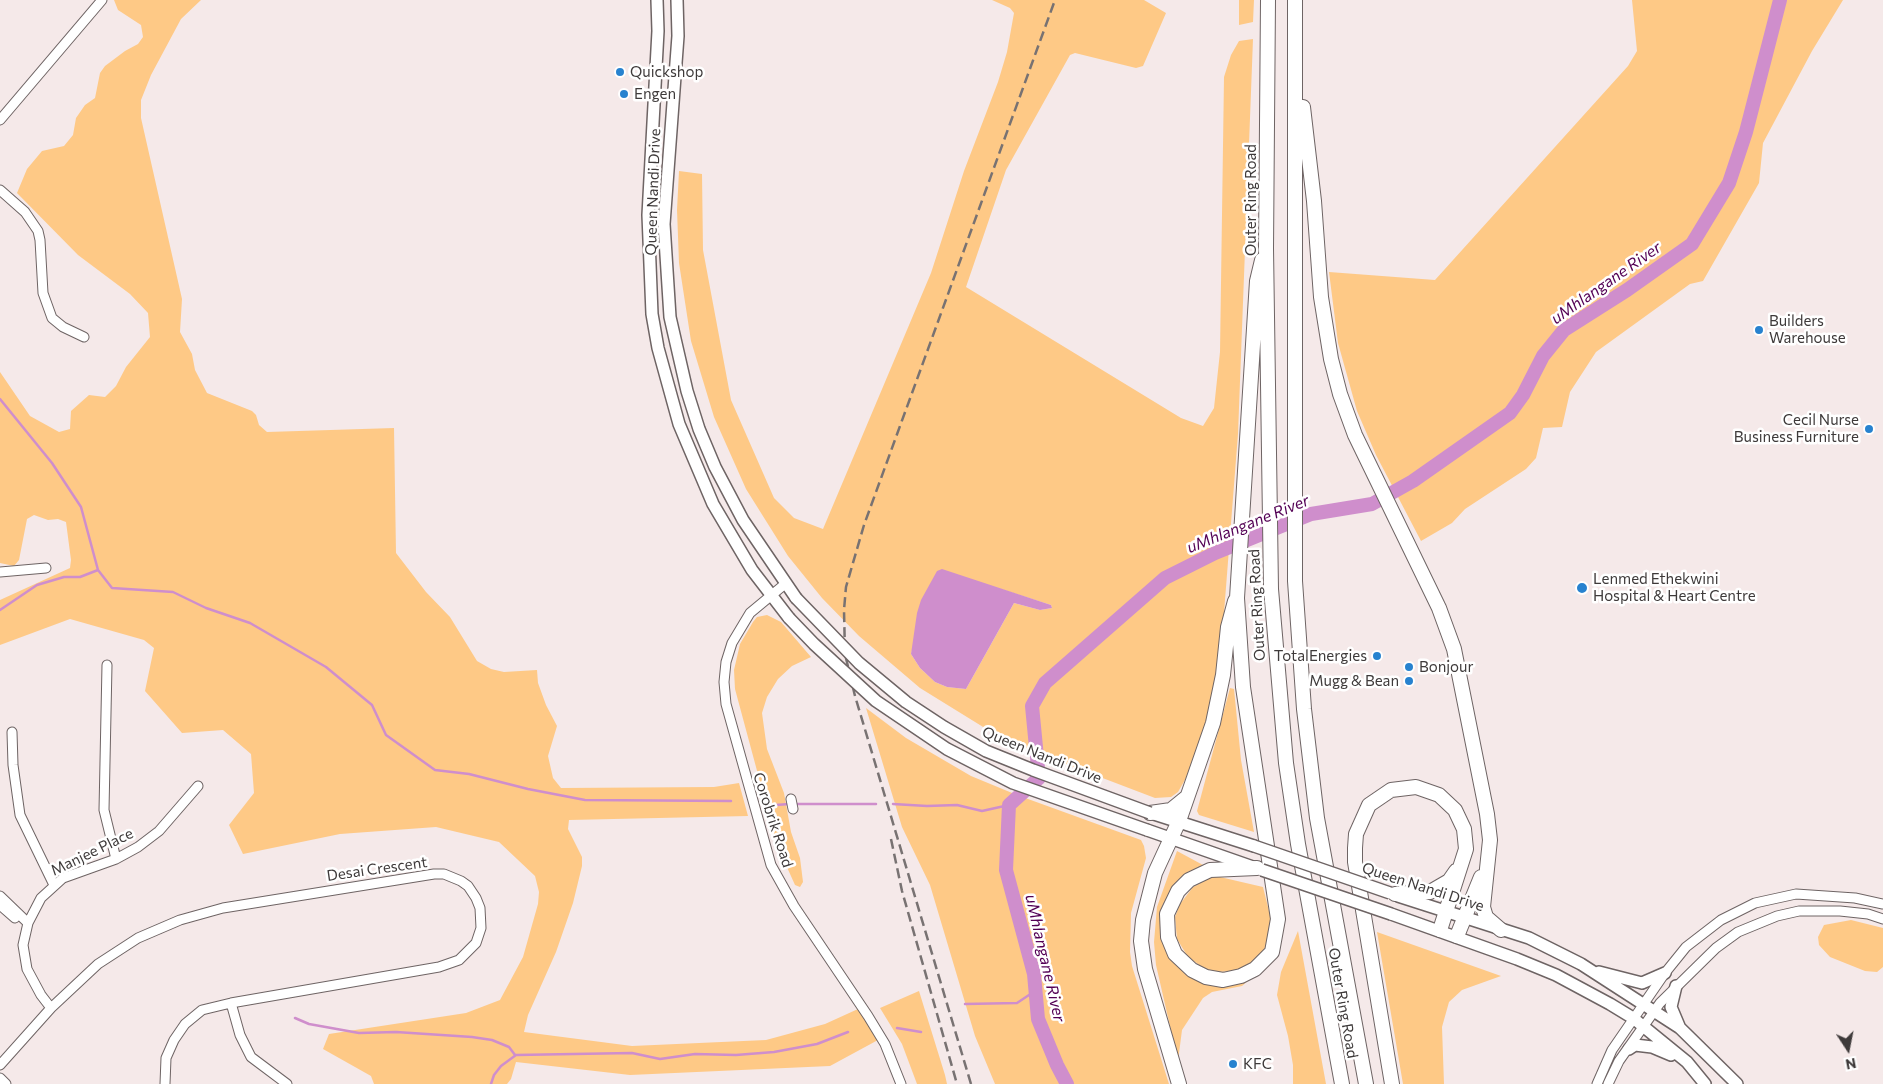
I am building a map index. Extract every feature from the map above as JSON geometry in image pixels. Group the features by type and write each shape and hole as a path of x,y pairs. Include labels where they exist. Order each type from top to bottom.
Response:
{"highway":[{"name":"Outer Ring Road","path":"1268,0 1266,248 1270,589 1281,717 1292,812 1342,1084"},
{"name":"Outer Ring Road","path":"1295,0 1295,582 1304,709 1318,818 1366,1084"},
{"path":"1295,47 1314,201 1325,332 1340,394 1367,464 1439,608 1454,649 1487,814 1490,840 1485,870 1486,884 1482,898 1484,913 1501,930"},
{"path":"1259,869 1210,870 1189,880 1178,891 1167,914 1168,937 1175,954 1192,970 1215,979 1241,976 1255,969 1267,958 1277,934 1276,902 1243,687 1237,593 1257,280 1266,248"},
{"path":"1179,1084 1148,980 1142,941 1147,899 1155,873 1189,796 1213,723 1223,675 1228,626 1237,593"},
{"path":"1392,1084 1355,862 1356,834 1369,805 1392,790 1403,787 1428,790 1448,802 1460,818 1466,840 1462,863 1440,930"},
{"path":"1150,813 1171,810 1189,796"},
{"path":"1392,894 1422,894 1440,888 1449,881 1462,863"},
{"path":"1457,936 1478,881 1485,870"}],"main road":[{"name":"Queen Nandi Drive","path":"658,0 648,215 652,314 658,348 679,424 698,471 735,544 770,596 814,644 876,701 948,749 1013,783 1457,936 1556,975 1633,1018 1686,1062 1705,1084"},
{"name":"Queen Nandi Drive","path":"677,0 678,36 664,224 670,317 687,391 699,429 715,467 743,520 796,598 859,663 906,702 986,751 1150,813 1254,846 1392,894 1465,916 1559,952 1595,972 1680,1028 1737,1084"},
{"path":"1595,972 1607,972 1630,981 1642,983 1665,973"},
{"path":"1676,986 1671,1007 1680,1028"},
{"path":"1628,1049 1635,1045 1652,1046 1686,1062"}],"street":[{"path":"0,120 102,0"},
{"path":"0,190 25,212 38,231 43,293 52,318 63,327 84,337"},
{"path":"0,572 46,568"},
{"name":"Corobrik Road","path":"785,584 750,613 732,643 726,662 724,682 726,704 765,848 781,886 885,1044 901,1084"},
{"path":"107,665 104,810 116,859"},
{"path":"12,732 13,765 20,815 54,885"},
{"name":"Manjee Place","path":"51,1008 41,995 27,969 23,945 27,925 41,898 54,885 75,873 116,859 159,831 198,786"},
{"path":"791,798 793,809"},
{"name":"Desai Crescent","path":"0,1065 51,1008 87,973 109,957 158,929 202,913 434,874 444,874 460,881 468,886 476,898 482,918 479,937 470,951 454,962 439,967 231,1002 202,1010 185,1024 174,1040 166,1058 165,1084"},
{"path":"1597,1084 1609,1057 1633,1018 1665,973 1686,947 1700,934 1721,920 1755,903 1809,894 1855,898 1883,904"},
{"path":"0,896 27,925"},
{"path":"0,905 27,925"},
{"path":"1608,1084 1619,1061 1654,1011 1676,986 1716,948 1738,932 1777,916 1799,911 1840,911 1868,914 1883,919"},
{"path":"231,1002 240,1035 251,1057 287,1084"},
{"path":"0,1078 6,1084"}],"shaded area":[{"path":"114,0 201,0 181,19 151,75 141,100 141,118 182,299 180,332 192,354 195,370 207,393 252,411 256,415 259,425 267,432 394,428 396,553 426,592 450,617 477,661 491,669 504,672 537,670 538,683 546,705 557,726 548,756 553,778 561,788 714,787 739,783 748,816 569,820 568,829 582,857 582,866 573,903 556,952 528,1015 524,1032 632,1046 766,1040 825,1024 858,1009 878,1040 830,1066 630,1075 516,1062 511,1079 507,1084 374,1084 371,1076 323,1049 329,1034 466,1013 500,1000 523,957 538,904 539,892 535,876 499,842 436,827 340,834 243,854 229,825 254,793 251,754 223,730 182,733 145,691 154,648 144,640 70,619 0,645 0,600 70,568 71,560 66,522 58,519 48,520 34,515 27,519 19,560 14,566 0,563 0,372 30,416 59,432 70,429 71,411 89,395 105,397 116,386 126,367 150,337 148,313 130,294 78,255 17,193 27,169 42,151 64,146 73,135 76,118 85,105 95,98 100,73 105,66 138,44 143,37 141,25 118,10"},
{"path":"992,0 1144,0 1166,13 1143,66 1136,68 1075,53 1070,55 1006,170 966,287 1181,418 1203,426 1214,408 1220,352 1224,77 1231,55 1239,41 1253,39 1238,434 1221,651 1209,714 1186,778 1178,792 1171,797 1155,798 1037,753 988,730 920,688 859,636 822,598 788,556 746,489 714,417 691,341 679,263 677,210 679,171 702,174 703,250 731,400 774,498 794,518 823,529 931,273 964,171 998,82 1007,52 1014,13 1010,8","holes":["944,571 1051,605 1052,608 1040,610 1014,603 966,689 947,687 935,682 920,668 911,654 914,642"]},
{"path":"1239,0 1254,0 1253,22 1239,25"},
{"path":"1632,0 1843,0 1812,51 1763,143 1759,183 1703,281 1690,284 1596,352 1570,392 1562,427 1543,428 1536,458 1526,469 1465,509 1452,523 1421,541 1376,455 1357,411 1338,343 1329,272 1435,280 1628,66 1637,51"},
{"path":"942,569 1051,605 1052,608 1040,610 1014,603 966,689 947,687 935,682 920,668 911,654 917,613 921,600 937,571"},
{"path":"767,615 781,622 811,657 792,666 778,679 767,697 762,713 767,749 784,793 791,832 800,858 803,882 800,887 795,885 777,845 735,689 734,670 740,644 757,617"},
{"path":"1230,688 1234,689 1241,760 1254,832 1199,815 1197,811"},
{"path":"866,708 906,738 971,776 1017,795 1141,840 1146,858 1131,913 1130,952 1132,966 1169,1084 995,1084 975,1036 930,885 902,827"},
{"path":"1177,851 1203,865 1188,872 1175,883 1162,906 1160,931 1168,955 1185,974 1200,982 1226,986 1251,978 1242,986 1212,992 1203,998 1182,1030 1178,1061 1156,965 1154,942 1157,907"},
{"path":"1212,877 1220,877 1263,887 1271,919 1269,940 1262,953 1252,963 1240,970 1219,972 1205,969 1188,957 1177,939 1175,917 1180,904 1193,887"},
{"path":"1851,920 1883,928 1883,967 1877,972 1865,971 1830,957 1819,945 1818,937 1824,925"},
{"path":"1298,931 1326,1084 1293,1084 1293,1065 1288,1036 1277,995 1281,972"},
{"path":"1377,932 1501,976 1462,990 1449,1002 1442,1027 1444,1084 1403,1084"},
{"path":"919,991 947,1084 917,1084 902,1044 880,1008"}],"waterway":[{"name":"uMhlangane River","path":"1067,1084 1038,1019 1034,974 1006,870 1009,805 1039,778 1032,706 1045,683 1165,578 1215,553 1311,514 1372,504 1413,481 1510,413 1523,395 1543,356 1564,330 1627,290 1692,244 1729,183 1746,132 1780,0"},
{"path":"0,399 52,463 81,507 98,570 112,588 173,592 206,608 250,623 326,667 372,705 386,735 435,770 469,774 528,789 585,800 731,801"},
{"path":"0,610 37,585 64,577 80,577 98,570"},
{"path":"776,805 789,804"},
{"path":"795,804 876,804"},
{"path":"893,804 957,805 982,811 1009,805"},
{"path":"965,1004 1017,1003 1032,993 1034,978"},
{"path":"295,1018 309,1024 359,1033 396,1032 492,1040 509,1047 515,1055"},
{"path":"897,1028 921,1032"},
{"path":"491,1084 494,1075 501,1066 516,1055 632,1053 660,1059 695,1054 736,1055 774,1052 817,1044 848,1032"}],"railway":[{"path":"971,1084 855,696 845,654 844,610 846,587 864,525 1055,0"},
{"path":"891,839 902,891 957,1084"}],"place":[{"name":"Quickshop","path":"620,72"},
{"name":"Engen","path":"624,94"},
{"name":"Builders Warehouse","path":"1759,330"},
{"name":"Cecil Nurse Business Furniture","path":"1869,429"},
{"name":"Lenmed Ethekwini Hospital & Heart Centre","path":"1582,588"},
{"name":"TotalEnergies","path":"1377,656"},
{"name":"Bonjour","path":"1409,667"},
{"name":"Mugg & Bean","path":"1409,681"},
{"name":"KFC","path":"1233,1064"}]}
